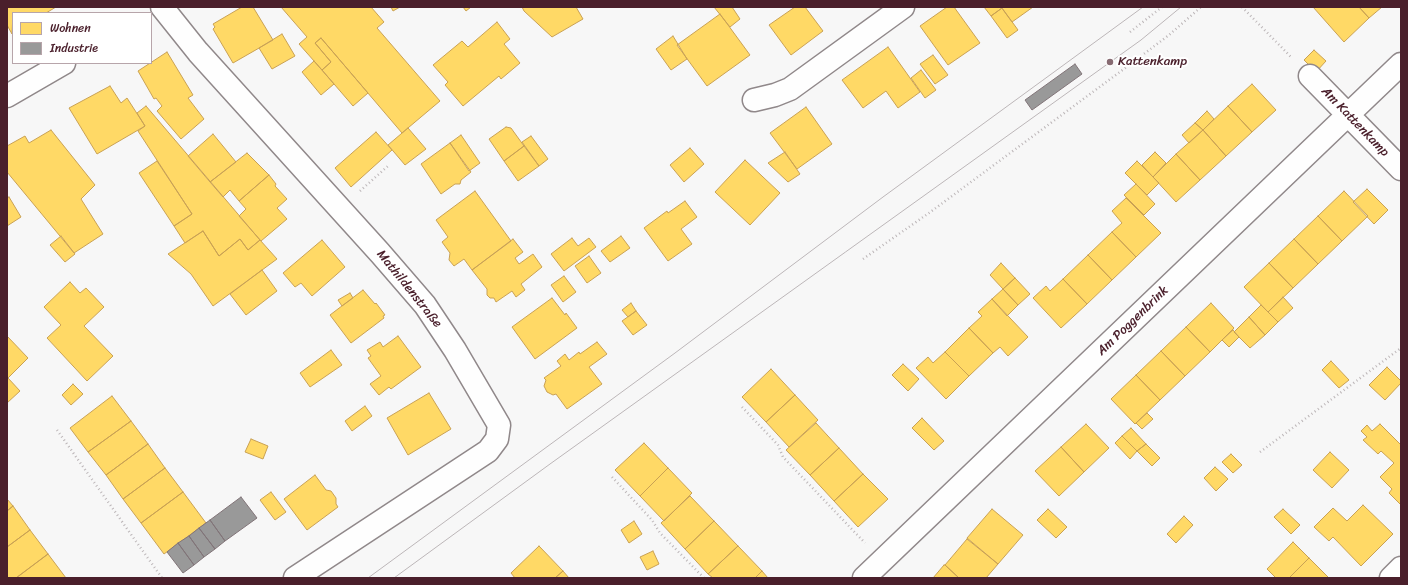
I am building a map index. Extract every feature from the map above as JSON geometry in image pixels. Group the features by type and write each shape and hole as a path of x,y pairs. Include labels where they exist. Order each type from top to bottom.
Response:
{"street":[{"path":"151,12 161,7"},
{"name":"Mathildenstraße","path":"161,7 198,52 340,208 434,317 499,425 497,439 488,451 295,578"},
{"path":"754,100 775,96 790,88 903,7"},
{"path":"7,96 62,64"},
{"name":"Am Poggenbrink","path":"864,578 1401,64"},
{"name":"Am Kattenkamp","path":"1310,76 1401,169"},
{"path":"1391,578 1401,568"}],"path":[{"path":"1130,32 1162,7"},
{"path":"863,259 929,213 1132,63 1169,35 1201,7"},
{"path":"1242,7 1310,76"},
{"path":"340,208 388,166"},
{"path":"1260,452 1401,348"},
{"path":"742,407 778,445 783,457 882,561"},
{"path":"57,430 162,578"},
{"path":"612,477 652,520 660,533 704,578"}],"building: Wohnen":[{"path":"7,7 56,7 48,12 12,12 12,34 7,25"},
{"path":"242,7 253,7 273,40 233,63 213,29 215,27 213,24"},
{"path":"281,7 371,7 384,22 377,28 440,101 402,133 321,38 315,43 331,62 322,70 299,44 307,37"},
{"path":"391,7 400,7 393,11"},
{"path":"463,7 471,7 466,11"},
{"path":"522,7 576,7 583,19 552,37 524,11"},
{"path":"714,7 732,7 740,19 730,27"},
{"path":"795,7 805,7 823,31 791,55 769,25"},
{"path":"947,7 954,7 980,43 948,65 920,26"},
{"path":"984,7 1001,7 1002,8 991,16"},
{"path":"1001,7 1033,7 1012,22"},
{"path":"1313,7 1359,7 1369,18 1344,42"},
{"path":"1359,7 1382,7 1369,18"},
{"path":"1002,8 1018,30 1007,38 991,16"},
{"path":"720,14 750,55 707,86 677,45"},
{"path":"497,22 510,39 504,44 520,63 501,79 499,76 463,106 445,85 448,82 433,65 462,41 468,47"},
{"path":"282,34 295,56 272,69 259,48"},
{"path":"673,36 687,59 671,70 656,49"},
{"path":"321,38 368,93 353,106 322,70 331,62 315,43"},
{"path":"888,47 920,92 898,108 886,91 863,108 842,80"},
{"path":"1314,50 1326,61 1316,72 1304,60"},
{"path":"167,52 193,95 188,98 204,119 181,139 157,111 162,106 156,98 154,99 138,71 149,64 152,64 152,62"},
{"path":"933,55 948,75 935,84 920,64"},
{"path":"314,61 334,84 321,95 302,72"},
{"path":"921,70 936,90 925,98 911,78"},
{"path":"1252,84 1276,110 1252,132 1228,106"},
{"path":"110,86 121,103 127,98 145,126 97,154 69,108"},
{"path":"146,106 260,240 248,250 240,239 219,256 203,231 185,243 174,226 192,214 138,131 145,126 137,113"},
{"path":"1228,106 1252,132 1226,156 1203,130"},
{"path":"806,107 832,144 797,169 770,133"},
{"path":"1207,111 1214,119 1203,130 1195,123"},
{"path":"1195,123 1203,130 1189,143 1182,135"},
{"path":"506,127 511,128 524,146 504,161 489,139"},
{"path":"408,128 426,149 405,165 388,145"},
{"path":"51,130 95,185 81,199 103,234 74,253 7,172 7,146 25,136 29,143"},
{"path":"1203,130 1226,156 1200,180 1176,154"},
{"path":"376,132 392,150 351,187 335,168"},
{"path":"213,134 236,162 210,182 188,156"},
{"path":"461,135 480,163 469,171 450,143"},
{"path":"531,136 548,159 539,166 522,142"},
{"path":"450,143 471,172 461,180 460,184 455,184 441,194 421,164"},
{"path":"524,146 539,166 518,181 504,161"},
{"path":"690,148 704,164 684,182 670,165"},
{"path":"785,152 800,174 788,182 768,163"},
{"path":"1155,152 1166,163 1153,177 1142,165"},
{"path":"247,153 269,175 239,201 230,190 223,197 210,182"},
{"path":"1176,154 1200,180 1176,202 1153,177"},
{"path":"745,160 780,193 750,225 715,192"},
{"path":"157,161 192,214 174,226 139,173"},
{"path":"1137,161 1159,183 1147,195 1125,173"},
{"path":"269,175 276,184 275,186 287,199 277,208 287,219 261,241 239,216 246,209 239,201"},
{"path":"1136,184 1155,204 1144,215 1124,195"},
{"path":"1367,189 1388,210 1374,224 1353,202"},
{"path":"475,191 511,241 472,270 464,259 454,266 449,260 450,253 442,242 448,237 436,220"},
{"path":"1344,191 1368,216 1342,241 1318,216"},
{"path":"9,197 21,217 7,226 7,198"},
{"path":"1126,198 1161,233 1136,257 1112,232 1122,223 1112,211"},
{"path":"685,201 697,217 681,229 692,244 668,261 644,228 667,211 668,213"},
{"path":"1318,216 1342,241 1318,264 1294,239"},
{"path":"203,231 219,256 240,239 248,250 260,240 277,259 213,306 191,274 168,254"},
{"path":"1112,232 1136,257 1112,280 1088,255"},
{"path":"61,236 75,254 65,262 50,245"},
{"path":"621,236 630,248 610,262 601,251"},
{"path":"572,238 578,246 589,238 596,247 564,271 551,254"},
{"path":"513,239 523,252 515,258 519,264 533,254 542,267 521,284 525,290 516,297 512,291 496,302 494,298 490,298 487,295 487,289 472,270"},
{"path":"1294,239 1318,264 1293,288 1269,263"},
{"path":"322,240 345,267 312,296 301,283 295,287 283,273"},
{"path":"1088,255 1112,280 1087,304 1063,279"},
{"path":"589,256 601,273 587,283 575,266"},
{"path":"1001,263 1015,278 1003,289 990,275"},
{"path":"1269,263 1293,288 1268,312 1244,287"},
{"path":"262,270 277,291 246,315 230,294"},
{"path":"564,276 576,292 563,302 551,285"},
{"path":"1015,278 1030,294 1018,305 1003,289"},
{"path":"1063,279 1087,304 1061,328 1033,298 1046,286 1050,291"},
{"path":"70,282 80,293 86,288 104,307 84,326 113,356 87,381 47,338 61,325 44,307"},
{"path":"1003,289 1018,305 1007,316 992,299"},
{"path":"363,290 385,315 383,316 384,318 351,343 330,315"},
{"path":"350,293 353,298 342,306 338,300"},
{"path":"1283,297 1293,308 1278,322 1268,312"},
{"path":"552,298 577,328 535,359 512,327"},
{"path":"992,299 1028,337 1008,356 1000,347 993,353 969,328 982,316 978,312"},
{"path":"631,303 636,311 628,317 622,310"},
{"path":"1211,303 1234,328 1210,352 1186,327"},
{"path":"1261,305 1278,322 1265,335 1249,317"},
{"path":"636,311 647,325 633,335 622,321"},
{"path":"1249,317 1265,335 1250,348 1234,332"},
{"path":"1186,327 1210,352 1185,376 1161,351"},
{"path":"969,328 993,353 969,376 945,352"},
{"path":"1233,330 1239,337 1229,347 1222,340"},
{"path":"7,336 28,358 8,378 7,377"},
{"path":"398,336 421,367 391,389 389,387 379,395 370,384 381,376 368,358 371,356 367,350 380,342 383,347"},
{"path":"597,342 607,354 589,367 602,384 567,409 556,394 553,395 547,392 544,386 546,380 544,378 561,366 557,361 565,354 569,360 579,352 580,354"},
{"path":"331,350 342,365 310,387 300,373"},
{"path":"1161,351 1185,376 1160,400 1136,375"},
{"path":"945,352 969,376 946,399 916,368 928,357 933,363"},
{"path":"1331,361 1349,380 1339,388 1322,370"},
{"path":"903,364 919,379 908,391 892,375"},
{"path":"1387,367 1401,381 1401,383 1385,400 1369,385"},
{"path":"771,369 795,395 766,422 742,397"},
{"path":"1136,375 1160,400 1135,424 1111,399"},
{"path":"8,378 20,391 7,403 7,379"},
{"path":"73,384 83,394 71,405 62,395"},
{"path":"429,393 451,429 408,455 387,418"},
{"path":"795,395 818,420 789,447 766,422"},
{"path":"112,396 131,421 88,452 70,428"},
{"path":"365,406 372,416 352,431 345,421"},
{"path":"1147,413 1153,419 1142,429 1136,423"},
{"path":"922,418 944,441 934,450 912,428"},
{"path":"131,421 148,444 106,475 88,452"},
{"path":"816,423 839,448 810,475 786,450"},
{"path":"1086,424 1109,448 1084,472 1061,447"},
{"path":"1380,424 1401,445 1401,505 1389,493 1392,489 1380,477 1394,463 1381,451 1378,454 1363,440 1367,437 1361,431 1367,425 1372,431"},
{"path":"1131,428 1146,444 1137,451 1122,436"},
{"path":"1122,436 1137,451 1130,459 1115,443"},
{"path":"251,439 268,446 263,459 245,452"},
{"path":"644,443 668,468 640,496 615,470"},
{"path":"148,444 165,468 123,499 106,475"},
{"path":"1146,444 1160,458 1152,466 1137,451"},
{"path":"1061,447 1084,472 1059,496 1035,471"},
{"path":"839,448 863,474 834,501 810,475"},
{"path":"1330,452 1349,470 1332,488 1313,470"},
{"path":"1231,454 1242,465 1233,473 1222,462"},
{"path":"1215,467 1228,479 1216,491 1204,478"},
{"path":"165,468 183,492 141,523 123,499"},
{"path":"668,468 692,493 664,521 640,496"},
{"path":"863,474 888,499 858,527 834,501"},
{"path":"315,475 326,490 331,491 336,498 336,504 338,507 307,530 284,499"},
{"path":"183,492 206,523 164,554 141,523"},
{"path":"271,492 286,512 275,520 260,500"},
{"path":"690,496 714,521 685,549 661,523"},
{"path":"7,499 13,506 7,511"},
{"path":"1363,505 1393,534 1361,566 1333,537 1329,541 1314,527 1333,508 1347,521"},
{"path":"13,506 30,530 7,547 7,511"},
{"path":"992,509 1023,535 998,564 967,538"},
{"path":"1048,509 1067,527 1056,538 1037,520"},
{"path":"1283,509 1300,525 1291,534 1274,517"},
{"path":"1184,516 1193,525 1176,543 1167,534"},
{"path":"634,521 642,534 629,543 621,530"},
{"path":"714,521 738,546 708,574 685,549"},
{"path":"30,530 48,554 16,578 7,578 7,547"},
{"path":"967,539 998,564 986,578 959,578 945,565"},
{"path":"1293,542 1309,558 1289,578 1276,578 1267,569"},
{"path":"539,546 563,571 555,578 515,578 511,573"},
{"path":"738,546 762,571 755,578 713,578 708,574"},
{"path":"653,551 659,564 647,570 640,557"},
{"path":"48,554 66,578 16,578"},
{"path":"1309,558 1329,578 1289,578"},
{"path":"945,565 959,578 933,578"},
{"path":"563,571 569,578 555,578"},
{"path":"762,571 768,578 755,578"}],"building: Industrie":[{"path":"1075,64 1082,74 1032,110 1025,100"},
{"path":"241,497 257,518 225,541 210,520"},
{"path":"210,520 225,541 215,549 199,528"},
{"path":"199,528 215,549 204,557 189,536"},
{"path":"189,536 204,557 194,565 178,543"},
{"path":"178,543 194,565 183,573 167,552"}],"tram line":[{"path":"368,578 675,353 883,197 1143,7"},
{"path":"394,578 550,464 1141,40 1181,7"}],"place":[{"name":"Kattenkamp","path":"1110,62"}]}
